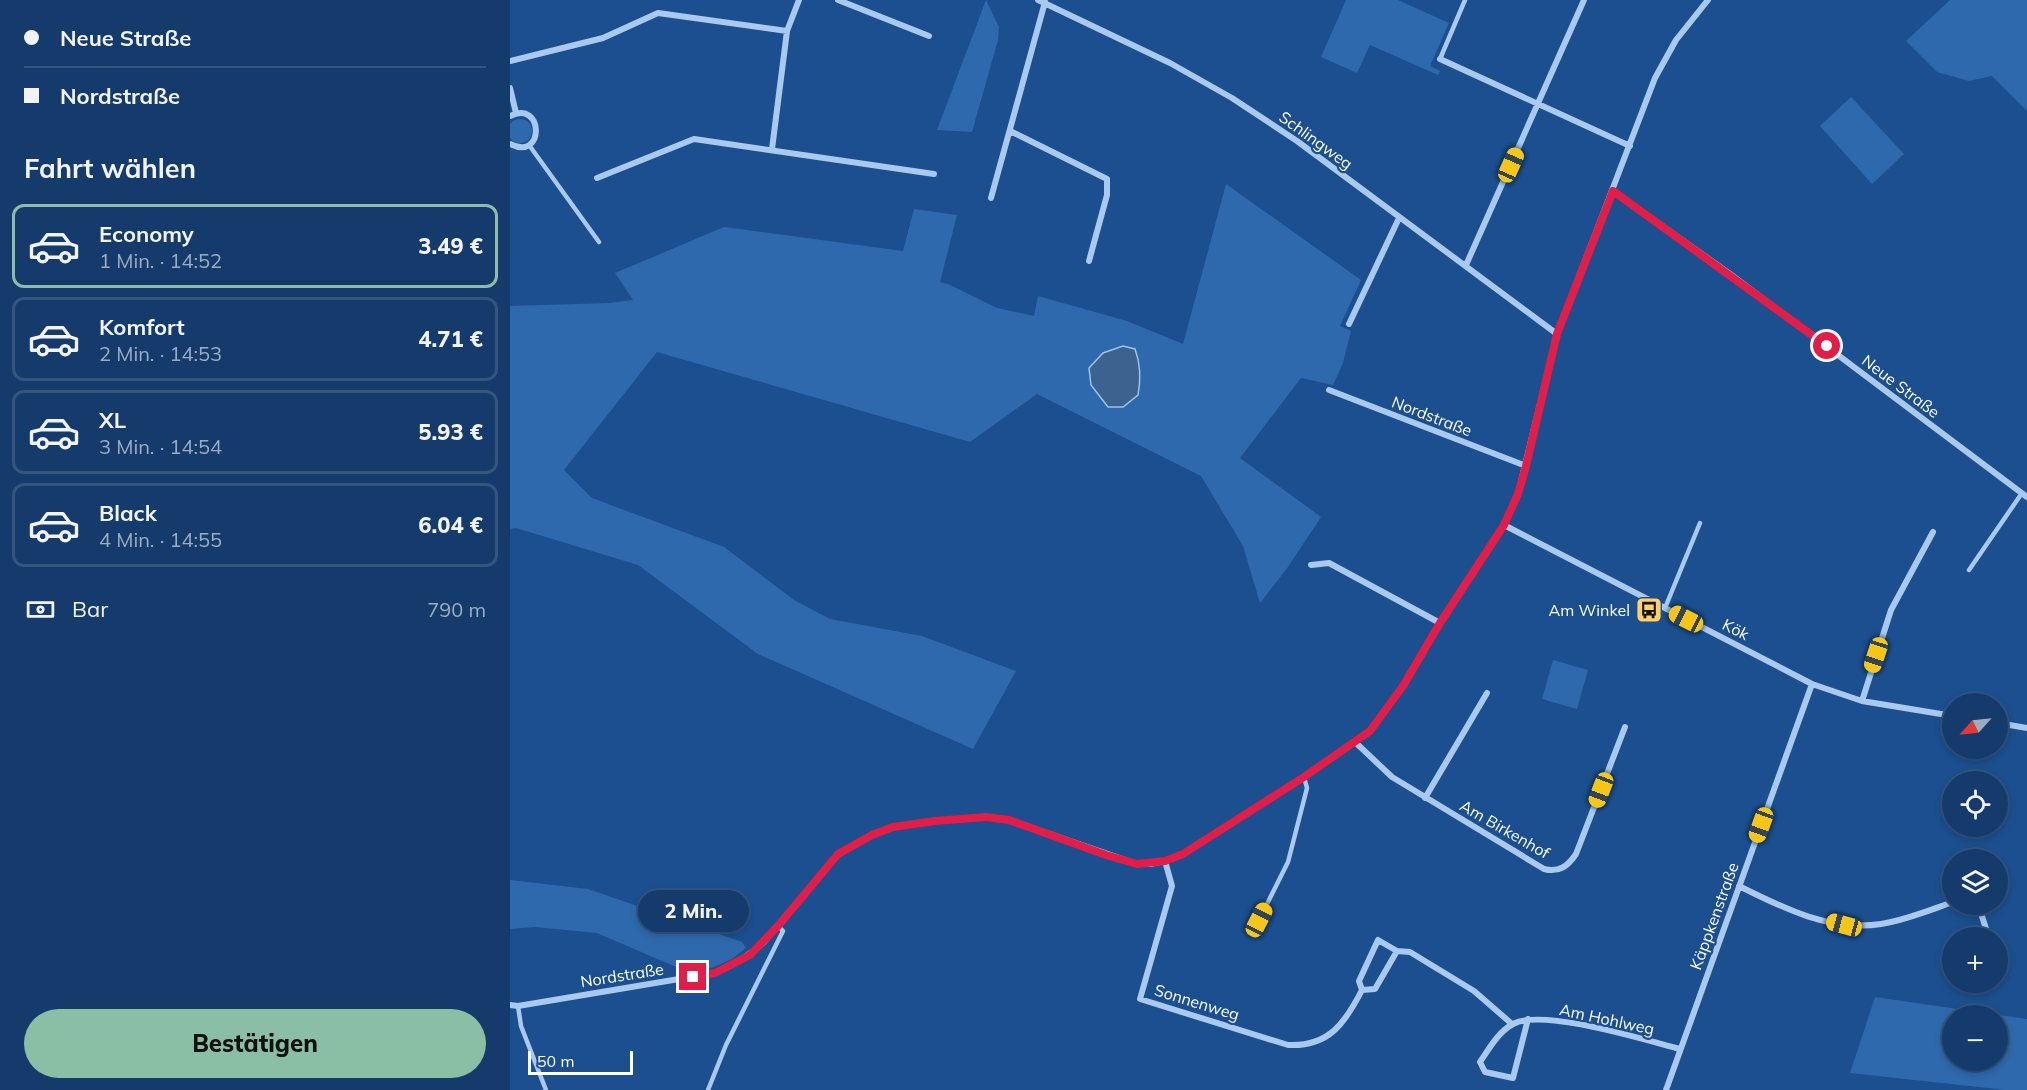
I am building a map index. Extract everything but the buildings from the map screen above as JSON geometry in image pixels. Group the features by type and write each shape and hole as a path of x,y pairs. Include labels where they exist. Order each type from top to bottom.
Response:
{"street":[{"path":"772,149 787,31 799,0"},
{"path":"838,0 929,36"},
{"path":"1466,265 1584,0"},
{"name":"Nordstraße","path":"510,1005 518,1006 715,973 750,955 778,926 838,854 872,835 893,827 986,817 1009,820 1137,864 1165,861 1183,854 1304,777 1370,731 1386,711 1504,525 1518,494 1526,466 1557,334 1655,78 1676,40 1708,0"},
{"path":"991,198 1043,1"},
{"name":"Schlingweg","path":"1043,1 1170,63 1232,98 1297,141 1557,334"},
{"path":"510,61 603,38 658,13 787,31"},
{"path":"1440,59 1630,146"},
{"path":"510,88 513,115 528,115 536,123 536,135 529,145 525,147 512,145 510,154"},
{"path":"1010,131 1107,179 1107,195 1089,261"},
{"path":"597,178 694,139 934,174"},
{"name":"Neue Straße","path":"1613,191 1730,274 2024,495"},
{"path":"1350,324 1399,218"},
{"name":"Nordstraße","path":"1329,390 1526,466"},
{"name":"Kök","path":"1504,525 1812,684 1862,701 1942,714"},
{"path":"1862,701 1891,609 1933,532"},
{"path":"1311,565 1329,563 1440,623"},
{"name":"Käppkenstraße","path":"1666,1090 1812,684"},
{"path":"1425,798 1487,693"},
{"path":"2008,725 2027,728"},
{"name":"Am Birkenhof","path":"1355,742 1392,777 1552,871 1571,863 1576,854 1625,727"},
{"name":"Sonnenweg","path":"1165,861 1172,886 1140,999 1288,1045 1305,1046 1323,1040 1348,1017 1362,990 1359,981 1378,940 1397,951 1410,952 1474,991 1512,1024"},
{"path":"1739,886 1791,911 1844,925 1881,924 1942,906"},
{"name":"Sonnenweg","path":"1362,990 1375,989 1397,951"},
{"name":"Am Hohlweg","path":"1527,1019 1513,1078 1485,1072 1480,1062 1496,1039 1512,1024 1527,1019 1571,1023 1680,1049"}],"lane":[{"path":"1440,59 1465,0"},
{"path":"529,145 599,242"},
{"path":"1969,570 2024,495"},
{"path":"1665,608 1700,523"},
{"path":"1259,920 1288,862 1307,788 1304,777"},
{"path":"708,1090 726,1045 783,931 778,926"},
{"path":"518,1006 521,1026 546,1090"}],"shaded area":[{"path":"986,0 999,27 998,40 972,132 937,130"},
{"path":"1346,0 1398,0 1449,23 1430,66 1440,71 1438,75 1370,45 1357,73 1321,57"},
{"path":"1950,0 2027,0 2027,111 1992,76 1969,81 1937,72 1906,41"},
{"path":"1851,97 1904,154 1872,184 1820,126"},
{"path":"515,120 525,120 531,126 531,136 525,142 515,142 510,137 510,125"},
{"path":"1226,184 1361,280 1340,326 1351,331 1343,363 1333,385 1301,378 1240,458 1321,517 1288,567 1260,603 1243,546 1201,476 1037,394 970,442 657,352 564,470 592,498 724,547 794,600 830,619 922,636 1016,671 973,749 758,654 638,565 516,528 510,529 510,306 633,300 615,273 724,227 903,251 914,209 957,215 940,282 997,308 1034,316 1038,296 1127,321 1183,344"},
{"path":"1123,346 1135,349 1137,355 1140,372 1138,395 1123,407 1108,407 1091,385 1089,368 1103,353"},
{"path":"1553,660 1588,670 1577,709 1542,699"},
{"path":"510,880 588,889 742,942 746,948 732,959 714,967 690,973 597,933 535,927 510,929"},
{"path":"1875,997 1942,1007 1942,1071 2008,1071 2008,1016 2027,1019 2027,1090 2006,1090 1850,1073"}],"place":[{"name":"Am Winkel","path":"1649,610"}],"route":[{"path":"693,977 715,973 735,965 750,955 778,926 838,854 872,835 893,827 986,817 1009,820 1137,864 1165,861 1183,854 1304,777 1370,731 1403,686 1440,623 1504,525 1518,494 1557,334 1613,191 1827,346"}]}
